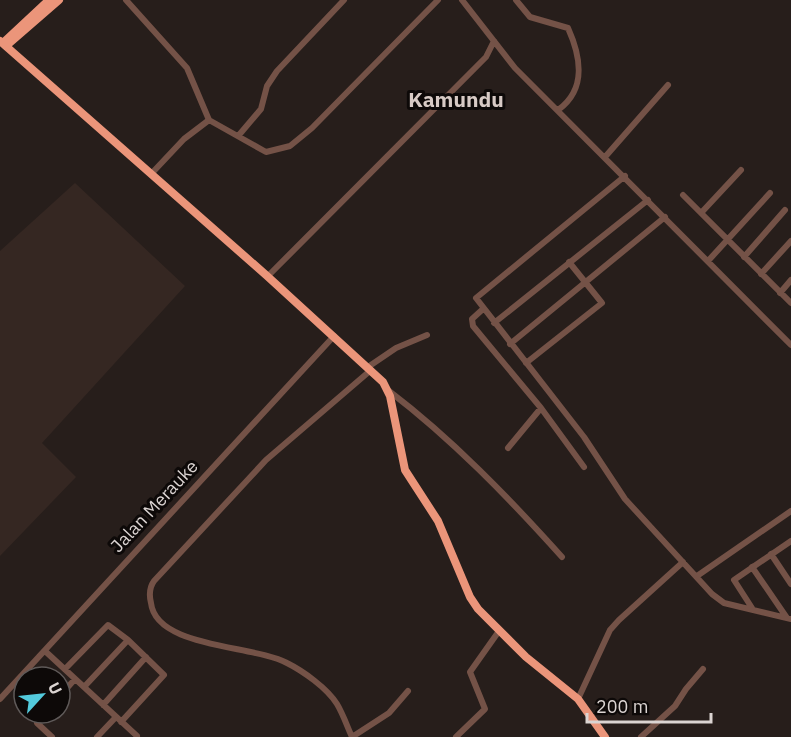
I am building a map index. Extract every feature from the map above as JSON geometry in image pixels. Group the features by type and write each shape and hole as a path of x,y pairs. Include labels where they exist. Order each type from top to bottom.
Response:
{"highway":[{"path":"49,1 2,45 152,173 370,368 388,391 401,455 409,480 438,521 464,588 478,609 526,657 578,699 605,737"}],"street":[{"path":"126,0 190,73 208,120 239,135 264,152 278,151 294,143 438,0"},
{"path":"239,135 261,109 267,86 277,71 344,0"},
{"path":"462,0 509,61 791,344"},
{"path":"516,0 530,17 568,28 576,46 580,76 575,93 558,110"},
{"path":"268,276 486,57 494,41"},
{"path":"605,157 629,133 668,85"},
{"path":"152,173 184,139 208,120"},
{"path":"701,213 741,170"},
{"path":"625,176 476,298 584,437 625,499 720,601 789,619"},
{"path":"708,261 770,193"},
{"path":"683,195 791,303"},
{"path":"494,323 648,200"},
{"path":"744,257 785,210"},
{"path":"510,344 665,217"},
{"path":"761,274 791,241"},
{"path":"526,363 602,303 568,262"},
{"path":"780,293 791,280"},
{"path":"483,309 471,320 472,326 541,408 584,468"},
{"path":"408,691 388,713 352,737 335,701 293,666 263,654 172,631 154,616 150,591 154,581 266,460 370,368 396,348 427,335"},
{"name":"Jalan Merauke","path":"34,665 334,336"},
{"path":"388,391 435,428 513,504 562,557"},
{"path":"508,448 541,408"},
{"path":"697,576 791,511"},
{"path":"752,608 734,580 790,542"},
{"path":"771,554 791,584"},
{"path":"578,699 615,625 683,562"},
{"path":"752,567 789,619"},
{"path":"69,665 108,625 128,640 164,675 97,737"},
{"path":"456,737 485,709 470,672 500,631"},
{"path":"84,687 128,640"},
{"path":"45,651 61,665"},
{"path":"103,705 146,657"},
{"path":"641,737 675,706 703,669"},
{"path":"72,676 136,736"},
{"path":"72,682 75,679"},
{"name":"Jalan Merauke","path":"0,699 12,688"},
{"path":"38,725 52,737"}],"shaded area":[{"path":"75,183 185,286 42,443 76,477 0,556 0,251"}],"district":[{"name":"Kamundu","path":"456,99"}]}
